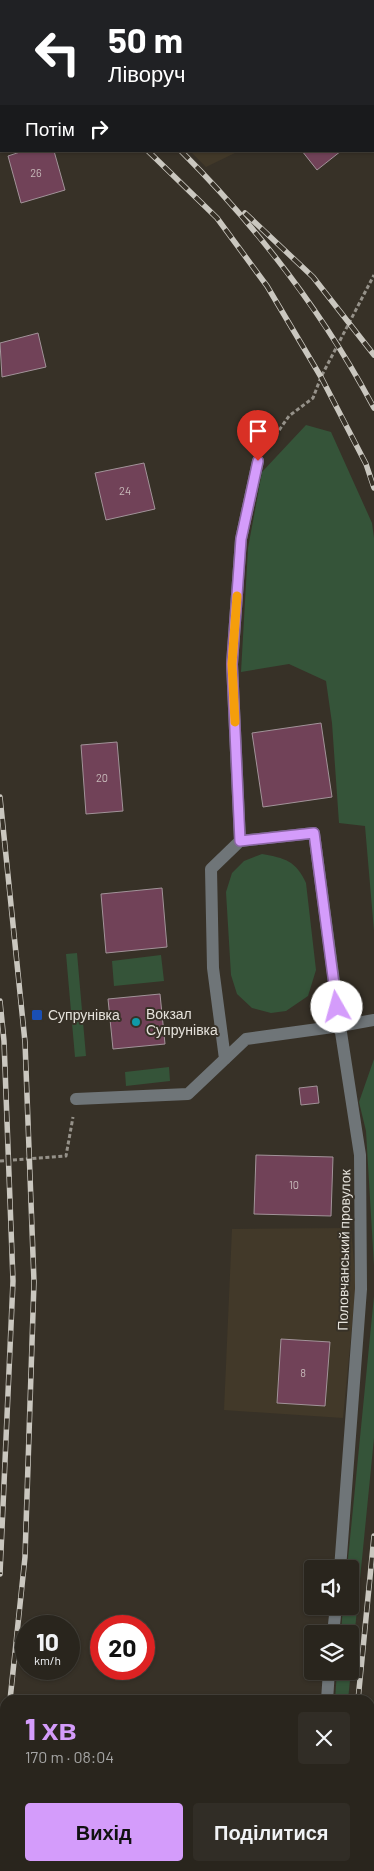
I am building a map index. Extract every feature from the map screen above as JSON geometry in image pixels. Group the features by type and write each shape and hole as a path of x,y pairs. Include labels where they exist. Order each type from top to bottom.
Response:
{"street":[{"path":"225,1059 213,968 212,869 240,841 232,664 241,539 258,461"},
{"name":"Половчанський провулок","path":"240,841 314,833 340,1026 360,1155 361,1289 341,1560"},
{"path":"76,1099 188,1094 246,1038 374,1020"},
{"path":"327,1695 328,1680"}],"path":[{"path":"258,461 289,416 313,398 321,377 374,275"},
{"path":"0,1161 66,1156 76,1099"}],"shaded area":[{"path":"191,152 237,152 206,167"},
{"path":"351,1228 356,1286 343,1418 224,1410 232,1229"}],"green space":[{"path":"306,425 331,432 372,523 374,538 374,931 365,826 339,823 332,723 326,681 289,664 241,672 248,548 262,472"},
{"path":"262,854 283,859 294,865 306,883 316,970 308,996 286,1011 271,1013 252,1008 237,994 231,975 226,892 232,873 244,861"},
{"path":"77,953 86,1056 75,1057 66,954"},
{"path":"161,955 164,981 114,986 112,961"},
{"path":"374,1059 374,1266 366,1131 359,1102"},
{"path":"169,1067 170,1081 126,1086 125,1072"},
{"path":"374,1296 374,1438 359,1589 359,1560 348,1560"},
{"path":"342,1615 356,1615 355,1625 342,1625"},
{"path":"336,1680 350,1680 348,1695 335,1695"}],"building":[{"path":"20,152 54,152 65,190 21,203 8,156"},
{"path":"303,152 340,152 317,170"},
{"path":"38,333 46,367 2,377 0,343"},
{"path":"144,463 155,509 106,520 95,473"},
{"path":"321,723 332,797 263,807 252,733"},
{"path":"117,742 123,811 86,814 81,745"},
{"path":"162,888 167,947 106,953 101,894"},
{"name":"Вокзал Супрунівка","path":"160,994 165,1044 113,1049 108,999"},
{"path":"317,1086 319,1103 301,1105 299,1088"},
{"path":"256,1155 333,1157 331,1216 254,1214"},
{"path":"281,1339 330,1342 325,1406 277,1403"}],"railway":[{"path":"149,152 217,218 267,286 321,377 366,464 374,488"},
{"path":"182,152 236,210 287,272 333,339 374,408"},
{"path":"245,213 313,277 374,355"},
{"path":"0,797 25,1042 34,1282 25,1557 11,1695"},
{"path":"0,1001 4,1041 13,1281 0,1574"},
{"path":"358,1695 374,1536"}],"slow traffic":[{"path":"235,722 232,664 237,596"}],"place":[{"name":"Супрунівка","path":"37,1015"},
{"name":"Вокзал Супрунівка","path":"136,1022"}],"route":[{"path":"258,461 241,539 232,664 240,841 314,833 337,1007"}]}
